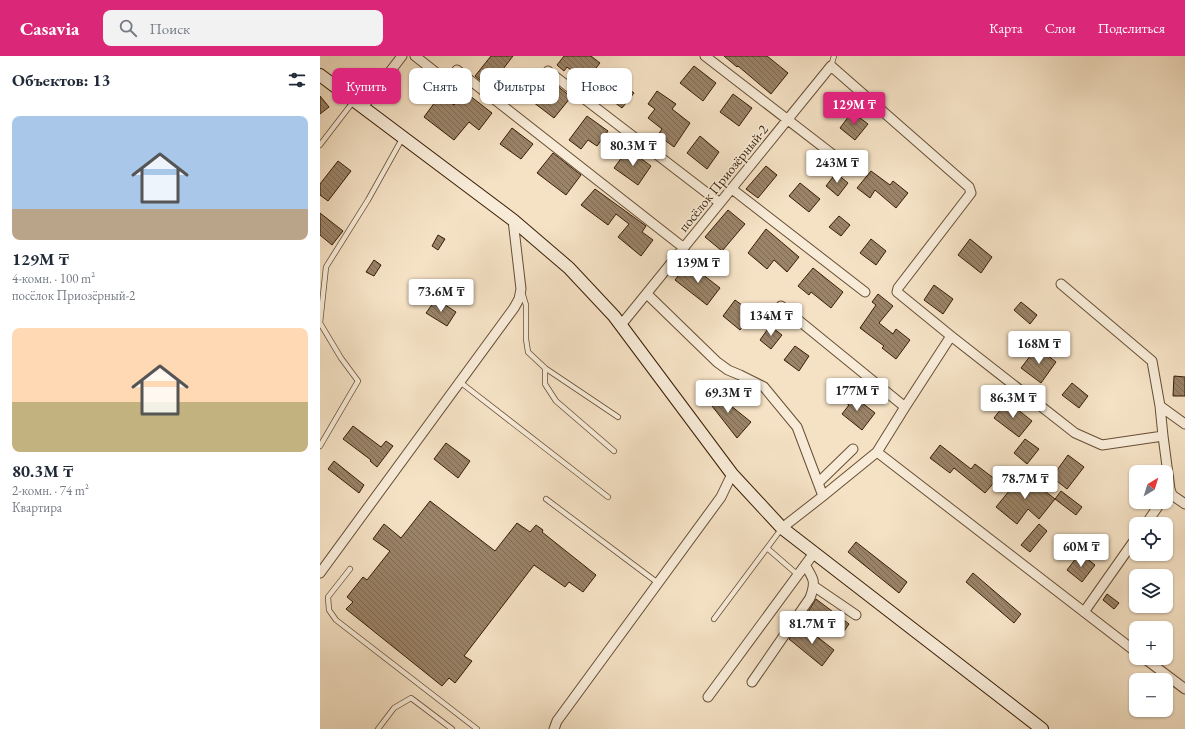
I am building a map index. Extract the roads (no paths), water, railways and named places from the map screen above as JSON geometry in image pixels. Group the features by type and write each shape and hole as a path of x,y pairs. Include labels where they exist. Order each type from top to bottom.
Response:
{"street":[{"path":"391,68 402,56"},
{"path":"415,56 448,82 457,70 684,248"},
{"path":"705,56 849,167"},
{"path":"831,66 969,187 970,193 898,288 898,292 951,336 1075,433 1102,445 1163,436"},
{"name":"посёлок Приозёрный-2","path":"621,325 831,66"},
{"path":"320,75 332,84"},
{"path":"559,79 720,203"},
{"path":"358,104 513,220 569,268 614,316 732,474 782,528 1042,729"},
{"path":"732,189 865,292"},
{"path":"320,573 514,308 519,299 521,289 513,220"},
{"path":"1061,284 1152,361 1160,406 1166,465"},
{"path":"647,294 717,362 728,370 764,387 797,427 823,496"},
{"path":"781,306 905,406"},
{"path":"782,528 877,452 951,336"},
{"path":"1160,406 1185,424"},
{"path":"818,484 853,449"},
{"path":"877,452 1129,647"},
{"path":"554,729 557,721 721,497 732,474"},
{"path":"1173,495 1185,504"},
{"path":"1084,612 1129,548"},
{"path":"708,697 814,553"},
{"path":"752,682 810,598 814,587 814,579 805,565"},
{"path":"814,587 856,615"},
{"path":"1153,665 1185,690"}],"lane":[{"path":"831,66 834,56"},
{"path":"320,145 358,104"},
{"path":"320,446 358,381 341,358 320,323 326,267 368,200 403,137"},
{"path":"521,289 526,305 526,339 528,352 545,368 618,417"},
{"path":"545,368 545,384 556,402 614,452"},
{"path":"460,382 608,497"},
{"path":"546,499 658,583"},
{"path":"714,619 782,528"},
{"path":"767,548 798,575"},
{"path":"350,570 328,597 329,610 336,620 477,729"},
{"path":"378,729 394,708 411,698 452,729"}]}
